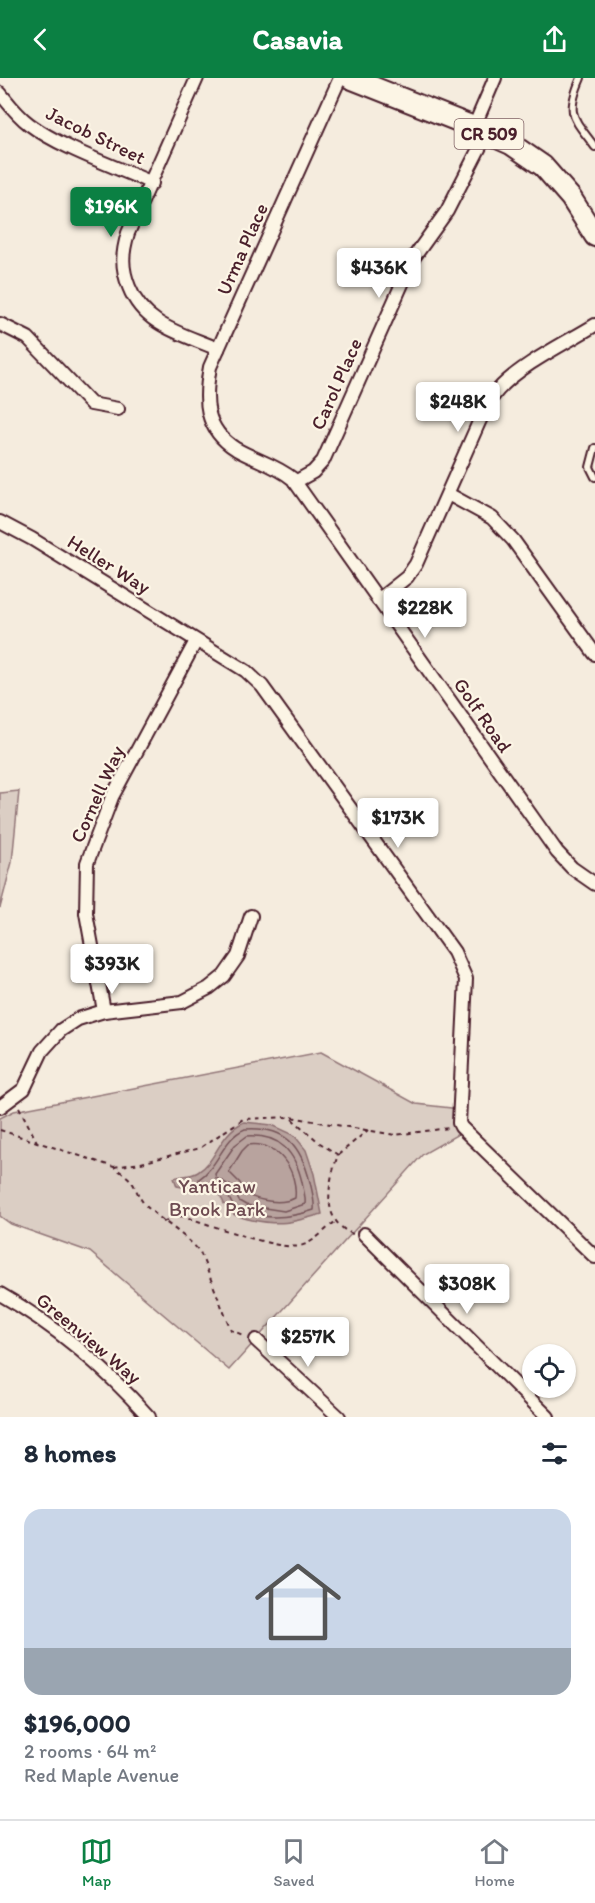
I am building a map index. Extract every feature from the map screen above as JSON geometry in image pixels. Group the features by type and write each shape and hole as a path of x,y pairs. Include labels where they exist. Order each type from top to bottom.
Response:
{"main road":[{"name":"CR 509","path":"350,78 511,144 543,166 572,198 595,236"}],"street":[{"path":"197,78 128,233 122,252 122,266 134,299 144,314 161,325 218,349"},
{"name":"Urma Place","path":"222,437 212,423 207,408 210,367 340,78"},
{"name":"Carol Place","path":"295,482 313,472 323,460 414,257 447,211 480,130 495,78"},
{"name":"Jacob Street","path":"0,93 15,112 58,141 152,183"},
{"path":"0,324 28,338 91,404 118,409"},
{"path":"378,600 407,577 416,564 478,422 498,389 516,373 595,325"},
{"name":"Golf Road","path":"222,437 236,449 284,472 295,482 557,852 572,868 595,884"},
{"path":"448,494 492,518 513,540 595,654"},
{"name":"Heller Way","path":"0,522 32,538 246,671 262,686 454,952 466,979 459,1123 461,1126"},
{"name":"Cornell Way","path":"104,1011 86,913 87,863 112,797 196,641"},
{"path":"0,1107 24,1089 42,1051 61,1030 78,1019 104,1011 182,1002 209,988 224,976 238,956 251,916"},
{"path":"0,1092 14,1097"},
{"path":"461,1126 595,1257"},
{"path":"364,1234 548,1417"},
{"name":"Greenview Way","path":"0,1294 21,1306 75,1347 149,1417"},
{"path":"256,1340 339,1417"}],"lane":[{"path":"581,78 573,96 572,115 595,147"},
{"path":"595,448 590,467 595,477"}],"path":[{"path":"14,1097 38,1142"},
{"path":"114,1167 141,1163 200,1148 243,1119 290,1117 395,1135 461,1126"},
{"path":"290,1117 338,1155"},
{"path":"0,1130 114,1167 132,1182 138,1197 163,1222 192,1243 200,1252 231,1330 256,1340"},
{"path":"364,1234 357,1236 345,1231 334,1222 329,1203 331,1178 338,1155 368,1130"},
{"path":"163,1222 173,1216 182,1216 273,1244 299,1246 318,1238 334,1222"}],"green space":[{"path":"19,791 12,862 0,908 0,793"},
{"name":"Yanticaw Brook Park","path":"321,1052 416,1104 460,1109 469,1128 423,1154 229,1370 90,1252 11,1224 0,1216 0,1118 14,1111"}],"water":[{"path":"244,1122 272,1125 294,1135 306,1150 314,1174 322,1214 288,1222 272,1223 252,1220 230,1212 217,1193 177,1186 174,1178 195,1174 205,1167 229,1133"}]}
